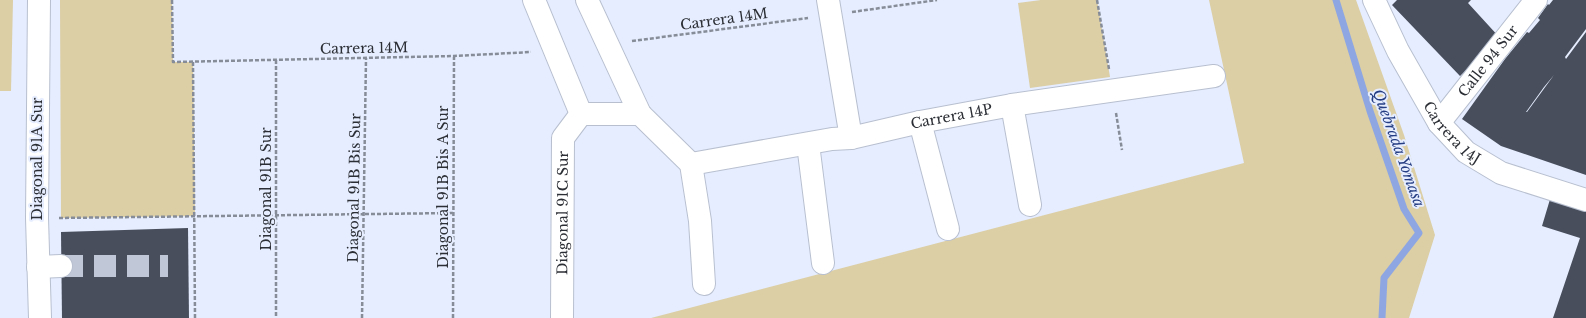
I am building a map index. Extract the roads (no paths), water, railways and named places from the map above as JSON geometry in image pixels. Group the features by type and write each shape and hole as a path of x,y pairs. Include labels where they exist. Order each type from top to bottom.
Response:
{"street":[{"name":"Diagonal 91A Sur","path":"39,0 37,218 40,318"},
{"path":"534,0 581,114 640,114"},
{"path":"587,0 640,114 690,164 700,221 704,284"},
{"name":"Carrera 14J","path":"1374,0 1398,51 1440,123 1466,152 1501,173 1586,200"},
{"name":"Calle 94 Sur","path":"1440,123 1536,0"},
{"path":"829,7 852,138"},
{"name":"Carrera 14P","path":"690,164 832,139 852,138 920,122 1012,105 1214,76"},
{"path":"1012,105 1030,205"},
{"name":"Diagonal 91C Sur","path":"562,318 563,138 581,114"},
{"path":"920,122 948,229"},
{"path":"808,144 822,263"},
{"path":"38,267 61,266"}],"waterway":[{"name":"Quebrada Yomasa","path":"1336,0 1370,111 1404,209 1419,233 1384,278 1382,318"}],"tunnel":[{"path":"61,266 168,266"}]}
